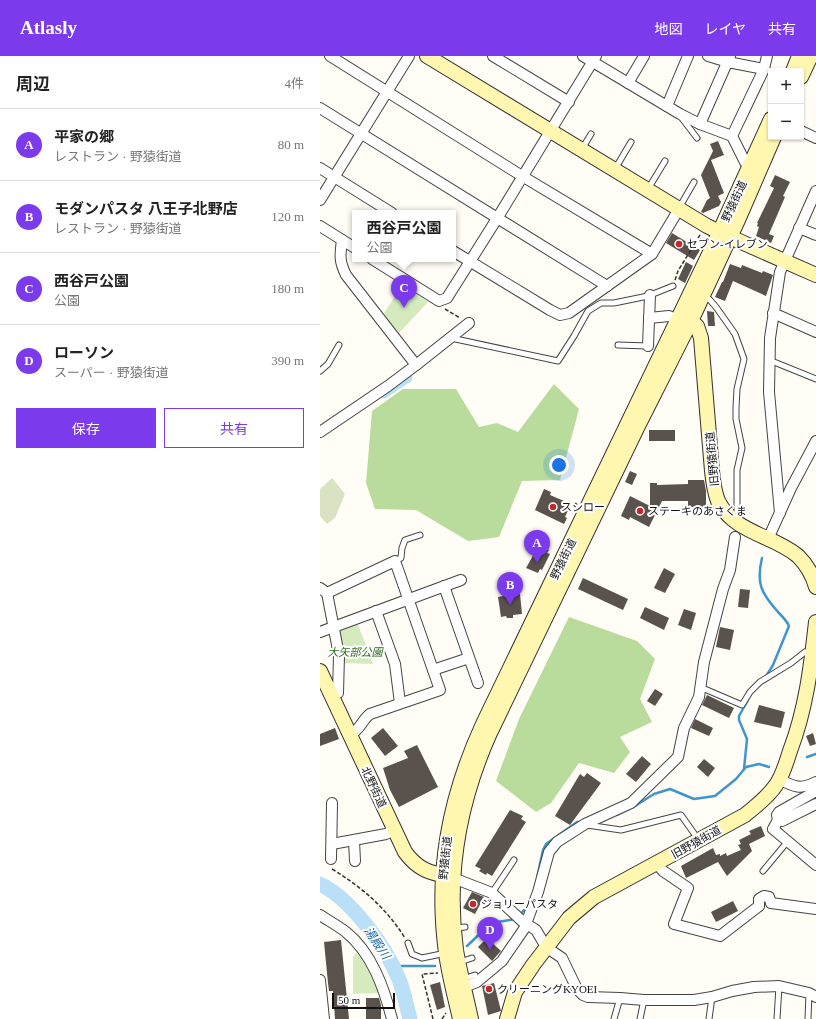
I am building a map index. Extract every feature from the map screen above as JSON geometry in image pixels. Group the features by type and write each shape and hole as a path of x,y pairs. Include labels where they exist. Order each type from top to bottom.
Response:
{"main road":[{"path":"427,56 614,170 725,235 816,275"},
{"path":"794,68 799,56"},
{"path":"804,71 811,56"},
{"name":"野猿街道","path":"683,318 702,296 750,165 768,126"},
{"name":"野猿街道","path":"460,1019 446,953 442,916 448,877 461,818 471,781 482,750 637,428 683,318 772,140"},
{"name":"旧野猿街道","path":"683,318 697,326 700,333 714,491 718,501 726,513 736,521 752,532 778,544 798,557 809,571 816,587"},
{"name":"旧野猿街道","path":"507,1019 515,992 533,965 569,918 587,902 738,818 752,809 770,792 779,779 799,727 816,622"},
{"name":"北野街道","path":"320,671 405,852 411,861 425,870 448,877"},
{"name":"野猿街道","path":"448,877 453,907 460,927 458,962 467,981 471,1019"}],"street":[{"path":"330,56 522,176 652,254"},
{"path":"320,200 409,56"},
{"path":"492,56 568,102"},
{"path":"583,56 594,59 628,83 680,114 700,124 732,136 745,162 750,165"},
{"path":"628,83 644,56"},
{"path":"667,106 688,56"},
{"path":"708,56 729,59 764,69"},
{"path":"732,136 764,69 767,56"},
{"path":"377,262 439,301 446,298 498,217 594,59"},
{"path":"700,124 729,59"},
{"path":"320,108 607,286"},
{"path":"804,132 816,138"},
{"path":"320,168 387,210"},
{"path":"780,513 769,392 770,338 780,272 816,191"},
{"path":"456,253 560,315 569,313 652,254 679,209"},
{"path":"320,226 352,246"},
{"path":"799,228 816,235"},
{"path":"342,240 340,256 341,265 346,275 416,365"},
{"path":"648,346 650,295"},
{"path":"773,313 816,332"},
{"path":"649,318 669,316 683,318"},
{"path":"320,432 388,386 469,323"},
{"path":"768,539 816,441"},
{"path":"467,981 477,982 502,961 524,929 524,922 538,892 550,852 557,842 586,824 631,802 678,757 684,728 699,697 706,655 722,590 730,570 735,536"},
{"path":"332,697 338,693 339,655 334,627 323,590 395,561 440,690 370,714 364,718 356,732 350,734"},
{"path":"320,632 461,580"},
{"path":"444,586 478,683"},
{"path":"376,611 395,664 400,703"},
{"path":"434,670 469,658"},
{"path":"779,779 789,785 800,787 805,787 816,782"},
{"path":"816,791 779,812 777,815 778,820 773,829 816,865"},
{"path":"329,862 332,844 332,803"},
{"path":"778,820 782,821 816,804"},
{"path":"332,844 386,834 394,830"},
{"path":"354,841 355,861"},
{"path":"656,863 663,871 688,888 674,924 720,936 759,906 762,909 766,909 770,907 771,903 816,909"},
{"path":"448,877 492,893 502,904 536,930 546,947 562,958 577,989 583,995 588,997 644,1000 694,1000 754,986 779,986 813,995"},
{"path":"320,915 346,932 358,943 369,960 384,991 392,1019"},
{"path":"320,980 324,1019"}],"lane":[{"path":"680,114 697,138"},
{"path":"582,150 591,134"},
{"path":"614,170 630,142"},
{"path":"648,190 665,161"},
{"path":"679,209 694,182"},
{"path":"451,338 558,361 588,311 601,304 614,303 650,295 673,286"},
{"path":"702,296 709,299 716,307 735,334 744,359 737,389 736,408 736,419 742,448 737,470 736,521"},
{"path":"618,345 648,346"},
{"path":"320,371 328,364 339,346"},
{"path":"770,360 816,379"},
{"path":"395,561 401,558 405,540 420,535"},
{"path":"700,687 742,705 750,692 760,682 791,664 804,652 810,664"},
{"path":"586,824 621,830 681,815 699,840"},
{"path":"763,871 788,841"},
{"path":"492,893 514,860"},
{"path":"408,943 412,954 422,958 446,953"},
{"path":"458,962 472,958"},
{"path":"777,1019 779,986"},
{"path":"808,1019 813,995"},
{"path":"709,1019 712,997"},
{"path":"614,1019 620,998"},
{"path":"640,1019 644,1000"}],"path":[{"path":"673,286 678,271 702,233"},
{"path":"397,298 406,285"},
{"path":"441,308 469,323"},
{"path":"329,862 371,896 397,925 408,943"},
{"path":"433,1019 422,974 442,972"},
{"path":"442,1019 447,1012"}],"green space":[{"path":"407,289 428,302 398,334 383,315 395,296 400,299"},
{"path":"554,384 579,409 560,480 522,481 499,537 468,541 416,510 375,509 366,483 372,411 403,389 456,389 479,427 497,423 518,432"},
{"path":"332,478 345,494 335,518 327,524 320,516 320,489"},
{"path":"569,617 637,641 655,659 640,699 652,722 620,737 630,752 614,773 579,763 551,803 536,812 496,781 519,719"},
{"name":"大矢部公園","path":"357,622 373,664 343,663 339,631 341,628"},
{"path":"357,952 375,981 379,993 353,994 353,957"}],"building":[{"path":"718,141 724,155 711,160 724,193 718,196 721,202 719,206 703,213 701,212 707,200 710,198 701,175 713,151 710,144"},
{"path":"775,175 790,182 783,196 785,197 769,234 774,236 771,243 756,236 759,227 757,226 757,223 774,188 770,186"},
{"name":"セブン-イレブン","path":"672,233 700,250 694,260 666,243"},
{"path":"686,262 693,266 685,283 678,279"},
{"path":"730,264 741,268 742,265 762,273 763,271 773,275 766,296 733,281 725,301 715,297"},
{"path":"707,311 714,312 715,326 708,326"},
{"path":"649,430 675,430 675,441 649,441"},
{"path":"630,471 637,474 632,485 625,482"},
{"path":"688,480 704,480 706,507 688,507 688,501 662,501 649,527 630,517 629,520 621,516 630,496 650,506 650,483 657,483 657,485 688,484"},
{"name":"スシロー","path":"544,489 551,492 550,495 571,504 565,517 567,518 564,524 535,510"},
{"path":"539,545 549,550 547,553 550,554 542,570 540,569 538,573 526,568"},
{"path":"664,568 675,574 665,593 654,588"},
{"path":"583,578 628,599 623,610 578,589"},
{"path":"740,589 750,590 748,608 738,607"},
{"path":"517,593 520,594 522,614 513,615 513,618 507,618 506,616 501,617 498,597"},
{"path":"645,607 669,618 664,630 640,618"},
{"path":"684,609 696,613 691,630 678,625"},
{"path":"720,627 734,630 730,650 716,647"},
{"path":"655,689 663,694 655,706 647,701"},
{"path":"707,695 734,708 729,718 702,705"},
{"path":"759,705 785,712 781,728 754,722"},
{"path":"695,719 713,728 709,736 691,728"},
{"path":"335,728 339,739 320,746 320,734"},
{"path":"383,728 398,746 385,756 371,738"},
{"path":"813,733 816,744 810,746 806,736"},
{"path":"417,745 438,787 399,807 390,790 383,768 408,758 404,751"},
{"path":"642,756 651,764 636,782 626,774"},
{"path":"704,759 715,768 708,777 697,767"},
{"path":"587,773 601,783 570,825 555,816 580,774 584,777"},
{"path":"510,810 523,816 521,819 526,822 492,876 487,873 486,875 479,871 481,869 475,866"},
{"path":"761,826 765,836 749,844 752,851 727,876 718,862 686,878 681,866 713,848 716,855 720,854 720,856 726,853 727,856 741,850 738,845 741,844 739,840 751,834 749,831"},
{"name":"ジョリーパスタ","path":"472,892 484,897 475,914 463,908"},
{"path":"733,901 738,911 716,922 711,912"},
{"path":"487,938 501,951 492,961 478,947"},
{"path":"341,940 349,1019 335,1019 333,991 329,991 328,983 324,942"},
{"path":"440,982 445,1007 437,1010 430,985"},
{"path":"494,983 501,1011 488,1015 482,986"},
{"path":"366,998 379,998 381,1005 381,1019 366,1019"}],"waterway":[{"path":"384,394 408,378"},
{"path":"762,558 760,567 761,587 767,599 786,620 789,626 773,665 765,678"},
{"path":"744,769 747,739 739,720 739,716 748,700"},
{"path":"807,757 816,754"},
{"path":"635,806 654,794 670,789 694,799 715,796 736,779 746,767 759,764 769,767"},
{"path":"617,815 629,809"},
{"path":"537,878 543,850 546,844 577,822 581,822"},
{"name":"湯殿川","path":"320,884 343,900 366,924 376,938 398,977 410,1019"},
{"path":"519,916 529,904"},
{"path":"467,946 488,926 497,922 516,919"},
{"path":"392,966 435,966"}],"place":[{"name":"セブン-イレブン","path":"679,244"},
{"name":"西谷戸公園","path":"404,308"},
{"name":"スシロー","path":"553,507"},
{"name":"ステーキのあさくま","path":"640,511"},
{"name":"平家の郷","path":"537,563"},
{"name":"モダンパスタ 八王子北野店","path":"510,605"},
{"name":"ジョリーパスタ","path":"473,904"},
{"name":"ローソン","path":"490,950"},
{"name":"クリーニングKYOEI","path":"489,989"}]}
